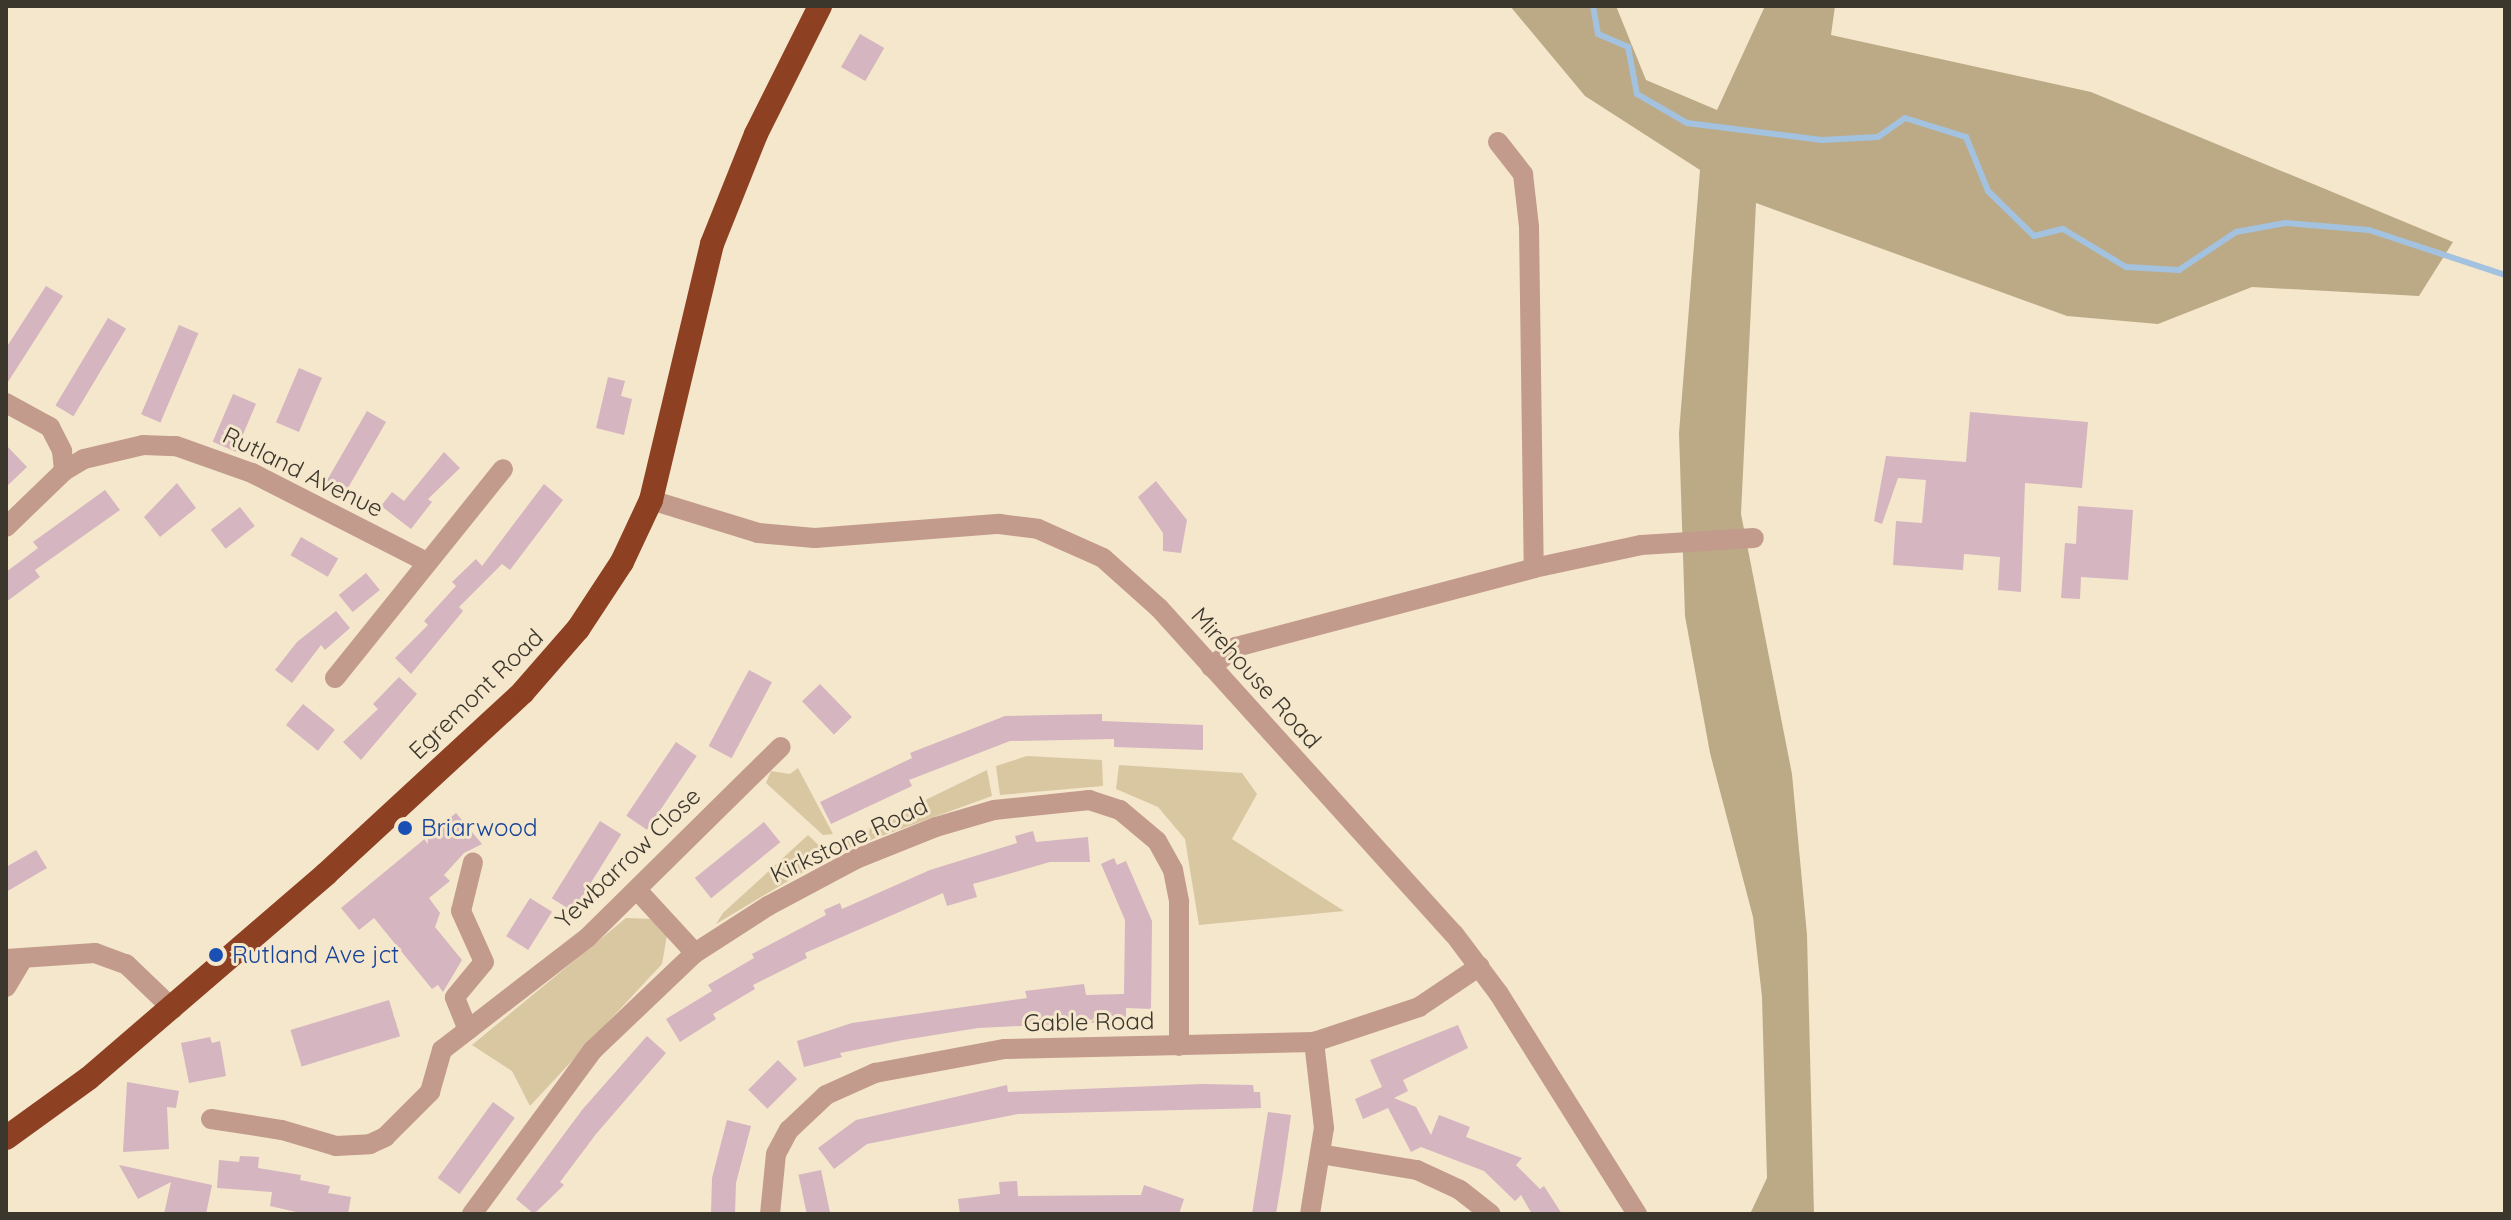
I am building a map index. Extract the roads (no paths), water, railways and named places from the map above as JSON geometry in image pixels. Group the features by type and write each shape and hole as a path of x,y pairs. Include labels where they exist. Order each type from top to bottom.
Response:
{"highway":[{"name":"Egremont Road","path":"6,1138 173,1009 533,682 601,596 651,500 712,244 756,134 820,6"}],"street":[{"path":"1498,142 1523,174 1529,227 1534,568"},
{"path":"6,403 50,427 62,451 64,471"},
{"name":"Rutland Avenue","path":"6,527 64,471 106,450 176,446 252,473 425,561"},
{"path":"335,678 425,561 503,469"},
{"name":"Mirehouse Road","path":"651,500 758,533 800,537 999,524 1038,529 1072,540 1131,580 1480,966 1637,1214"},
{"path":"1211,667 1236,647 1534,568 1666,544 1754,538"},
{"name":"Yewbarrow Close","path":"211,1119 282,1130 336,1146 370,1144 385,1137 430,1092 442,1050 587,938 638,891 660,862 781,747"},
{"name":"Kirkstone Road","path":"472,1214 593,1050 695,953 806,885 908,837 994,810 1089,800 1120,810 1146,829 1173,870 1179,902 1179,1046"},
{"path":"468,1030 455,997 484,962 461,911 473,862"},
{"path":"638,891 695,953"},
{"path":"6,987 14,959 95,953 126,964 173,1009"},
{"name":"Gable Road","path":"770,1214 776,1154 789,1130 815,1104 850,1083 908,1065 1005,1049 1314,1042 1419,1007 1480,966"},
{"path":"1310,1214 1320,1154 1324,1102 1314,1042"},
{"path":"1320,1154 1417,1170 1460,1190 1491,1214"}],"waterway":[{"path":"1593,6 1598,34 1628,47 1637,94 1687,123 1822,140 1878,137 1905,118 1966,137 1988,191 2034,236 2063,229 2126,267 2179,270 2236,232 2285,223 2369,230 2505,275"}],"place":[{"name":"Briarwood","path":"405,828"},
{"name":"Rutland Ave jct","path":"216,955"}]}
